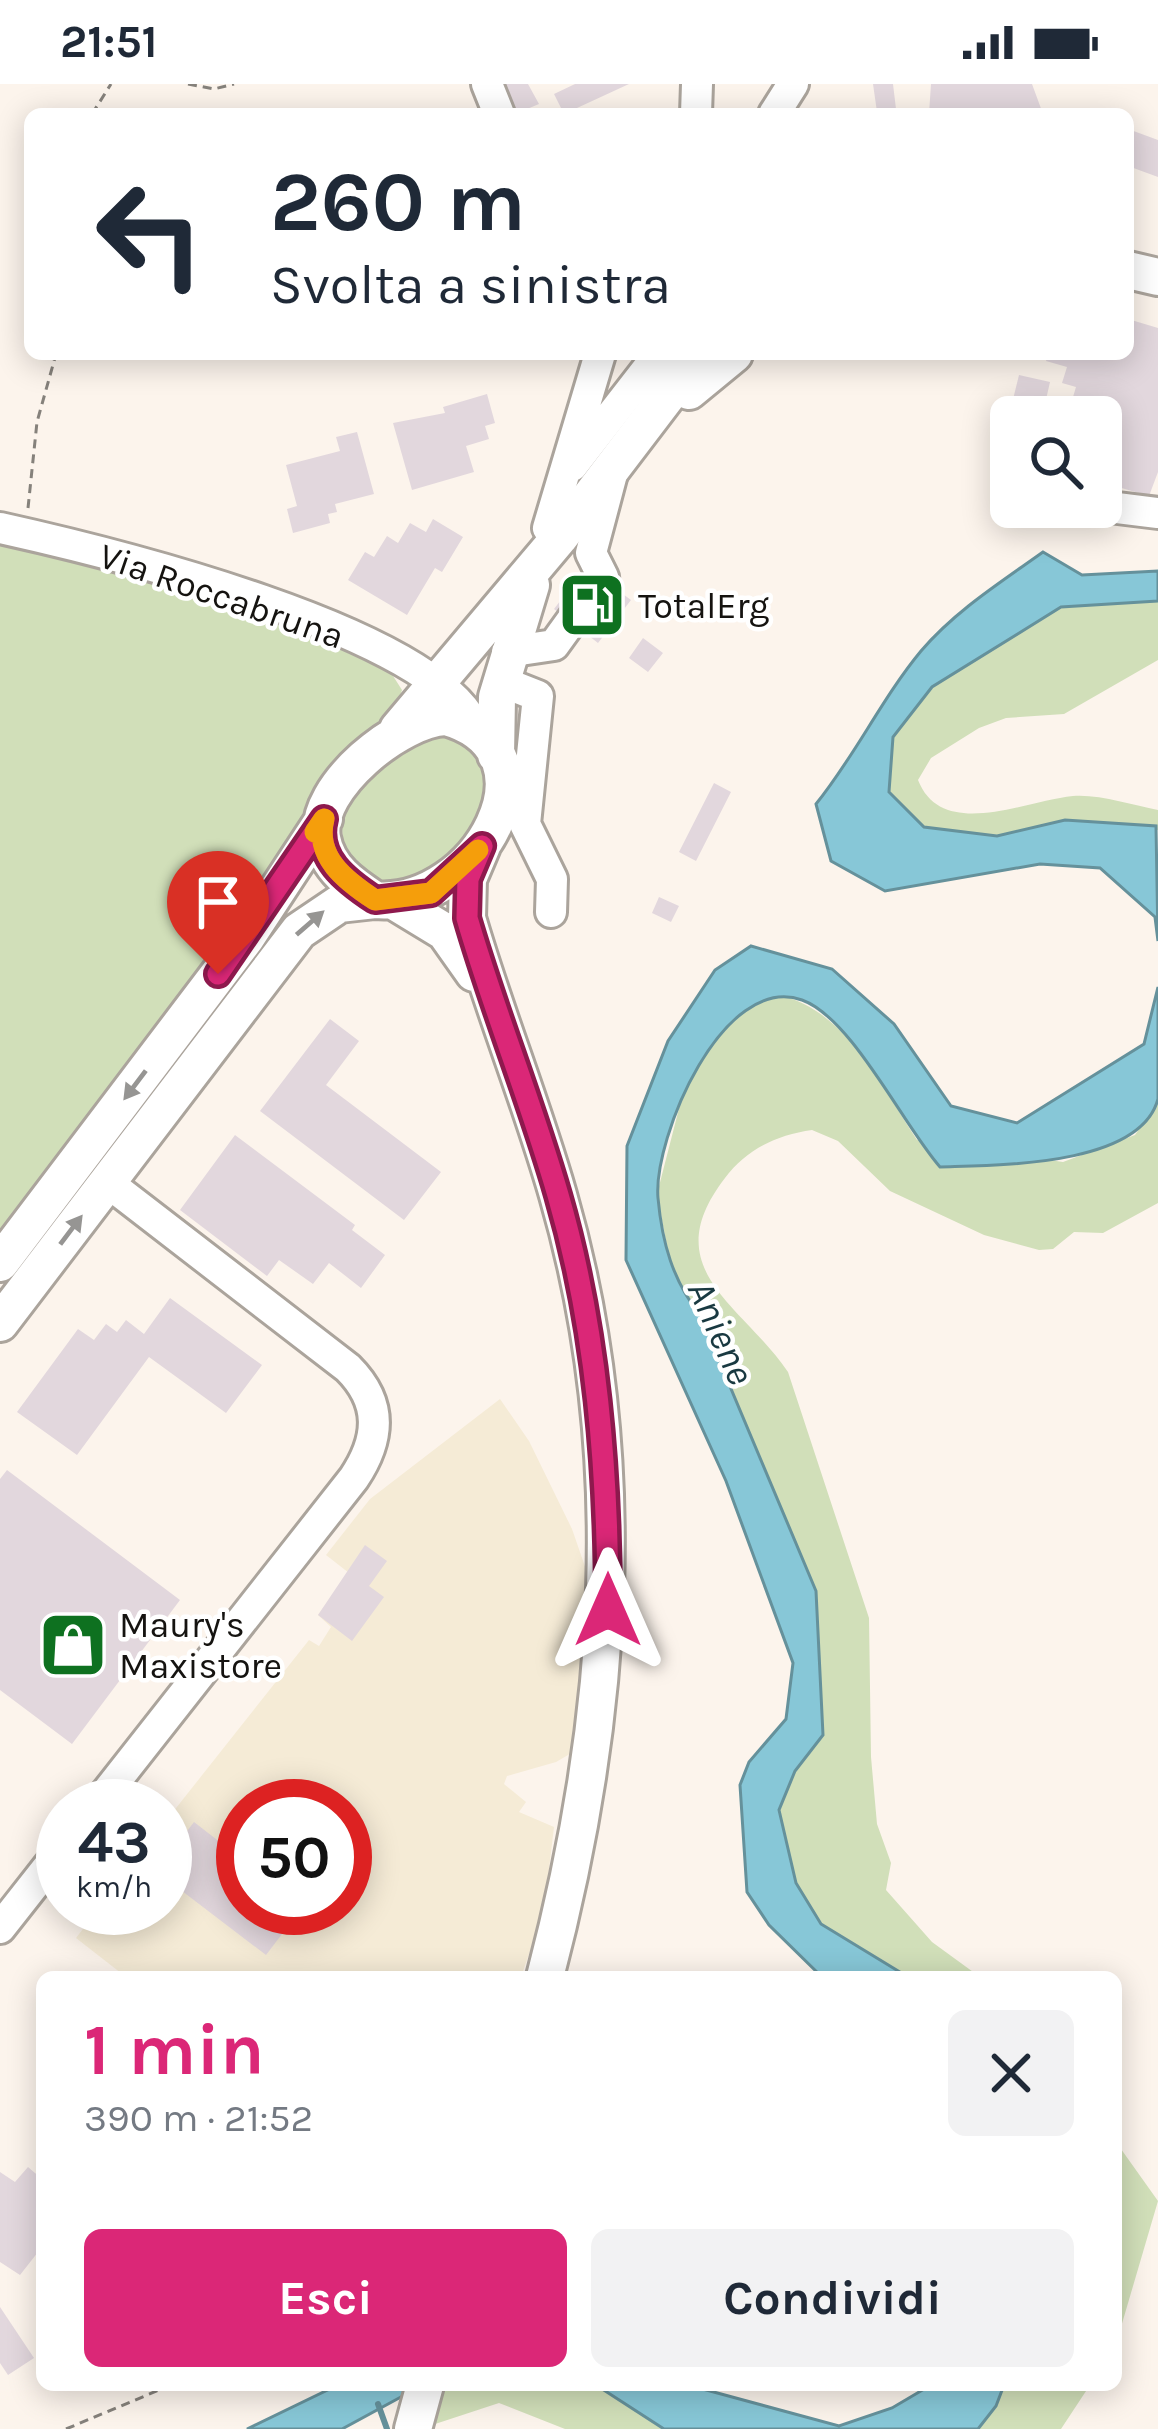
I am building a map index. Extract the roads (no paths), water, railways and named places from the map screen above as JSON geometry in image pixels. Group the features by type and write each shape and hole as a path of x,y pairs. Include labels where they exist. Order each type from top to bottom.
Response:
{"main road":[{"path":"0,1263 246,938 356,769 398,729 549,551 696,360"},
{"path":"645,428 727,360"},
{"path":"546,1971 586,1807 606,1633 608,1524 592,1373 559,1196 491,1001 466,908 468,879 502,803 486,742 504,666 549,551"},
{"path":"398,729 446,717 486,742"},
{"path":"324,819 322,841 329,860 385,900 445,932 491,1001"},
{"path":"0,1323 299,931 339,904 431,893 482,846"},
{"path":"413,2429 423,2391"}],"street":[{"path":"549,551 548,528 560,480 601,360"},
{"path":"560,480 654,360"},
{"path":"551,912 552,879 525,824 538,696 504,666 554,645 598,590 602,577 591,553 612,471"},
{"path":"1122,509 1158,513"},
{"name":"Via Roccabruna","path":"12,530 264,602 436,681"},
{"path":"436,681 460,699 486,742"},
{"path":"107,1182 348,1368 369,1396 376,1429 354,1478 117,1779"},
{"path":"0,1928 36,1882"}],"water":[{"path":"1043,552 1082,575 1158,571 1158,601 1061,607 932,687 893,737 889,792 924,827 997,836 1065,820 1156,826 1158,941 1155,917 1100,868 1040,864 885,891 831,861 816,804 894,688 948,623"},
{"path":"751,946 832,969 894,1024 951,1106 1017,1123 1144,1044 1158,987 1158,1099 1146,1121 1124,1138 1096,1150 1029,1163 940,1167 839,1028 802,1000 773,998 745,1011 720,1035 698,1066 667,1138 658,1198 670,1261 700,1315 816,1591 823,1735 795,1771 779,1810 796,1883 821,1924 898,1971 816,1971 769,1925 747,1892 740,1785 749,1762 786,1719 793,1663 726,1481 626,1260 627,1146 668,1041 715,970"},
{"path":"326,2391 412,2391 342,2429 247,2429"},
{"path":"605,2391 710,2391 839,2426 892,2408 921,2391 1002,2391 978,2429 664,2429"}],"waterway":[{"path":"378,2404 387,2429"}],"place":[{"name":"TotalErg","path":"592,605"},
{"name":"Maury's Maxistore","path":"73,1645"}],"water label":[{"name":"Aniene","path":"722,1332"}]}
